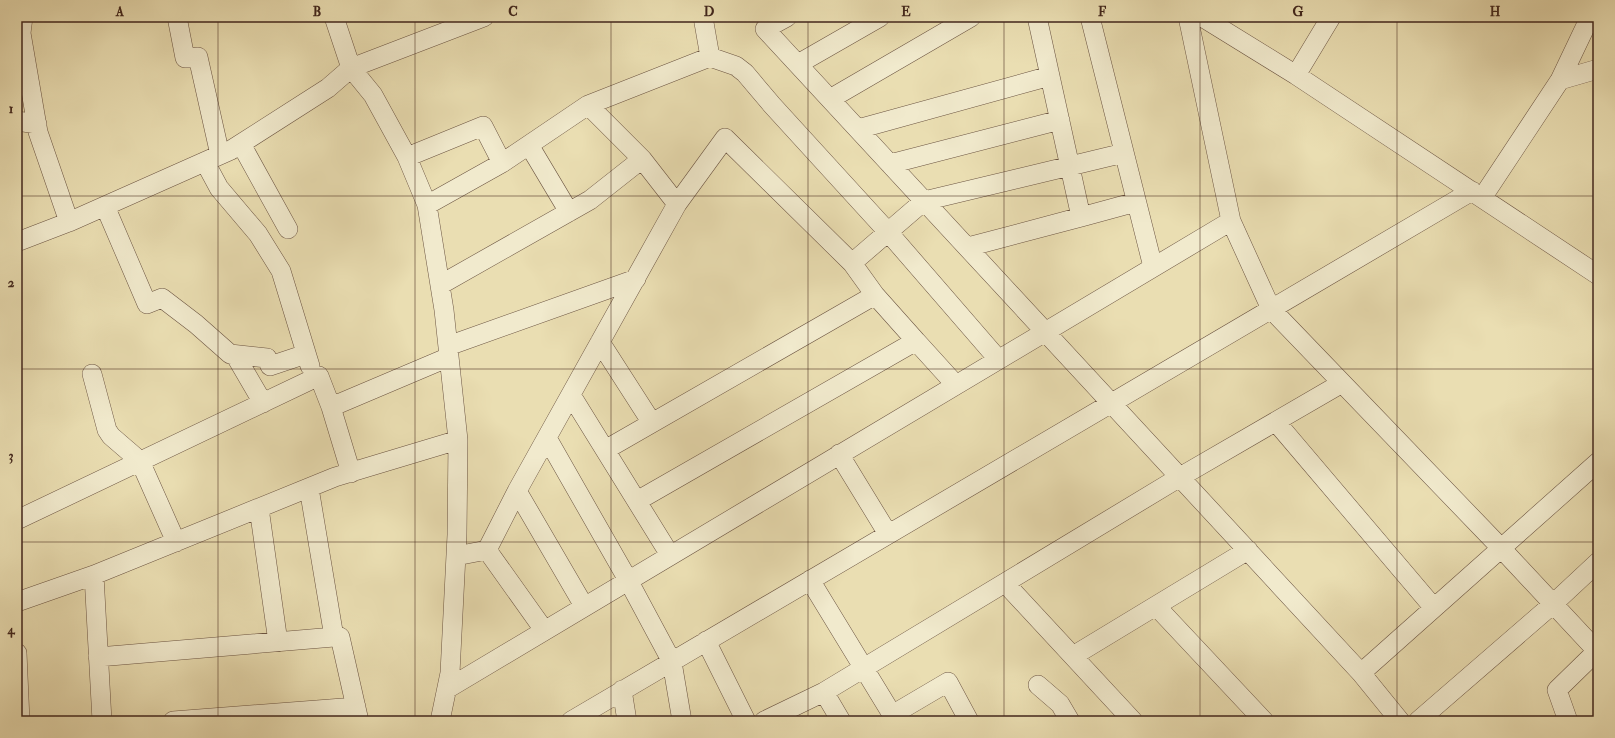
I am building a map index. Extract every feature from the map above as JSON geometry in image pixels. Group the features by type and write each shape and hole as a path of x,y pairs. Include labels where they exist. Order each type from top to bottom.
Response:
{"street":[{"path":"23,17 21,33 38,132 69,222"},
{"path":"177,17 185,58 198,57 218,188 258,234 281,271 314,379"},
{"path":"334,17 351,68 373,95 406,157 427,206 440,285 449,351 458,440 456,556 450,673 440,721"},
{"path":"17,242 69,222 241,144 328,88 351,68 463,21 484,17"},
{"path":"703,17 710,57"},
{"path":"787,17 765,29 1361,673 1400,721"},
{"path":"798,64 880,17"},
{"path":"830,99 971,17"},
{"path":"1037,17 1081,217"},
{"path":"1090,17 1153,267"},
{"path":"1188,17 1231,221 1271,309 1501,548 1597,652 1557,690 1568,721"},
{"path":"1202,17 1296,75 1598,275"},
{"path":"1296,75 1331,17"},
{"path":"571,721 1271,309 1477,195 1560,80 1590,17"},
{"path":"427,206 502,163 588,105 710,57 740,68 888,232 998,359"},
{"path":"1560,80 1598,69"},
{"path":"858,129 1050,76"},
{"path":"588,105 642,159 677,204"},
{"path":"890,164 1060,120"},
{"path":"17,121 37,124"},
{"path":"406,157 483,126 502,163"},
{"path":"487,550 517,491 677,204 725,138 852,263 875,294 955,384"},
{"path":"241,144 288,229"},
{"path":"529,145 569,212"},
{"path":"852,263 924,201 1124,153"},
{"path":"440,285 590,200 642,159"},
{"path":"968,247 1136,202"},
{"path":"105,206 147,304 162,298 196,324 230,354 267,358 270,366 306,354"},
{"path":"447,688 955,384 1231,221"},
{"path":"331,406 449,351 636,279"},
{"path":"605,450 875,294"},
{"path":"637,501 916,340"},
{"path":"600,342 652,423"},
{"path":"235,355 263,403"},
{"path":"92,374 107,430 111,436 140,461 176,542"},
{"path":"17,520 319,376 331,406 351,472"},
{"path":"764,721 824,692 1180,477 1342,383"},
{"path":"571,395 670,555"},
{"path":"1276,422 1434,608"},
{"path":"547,438 628,580 672,662 682,721"},
{"path":"17,602 94,575 351,472 458,440"},
{"path":"838,454 888,534"},
{"path":"1361,673 1598,462"},
{"path":"309,488 334,637"},
{"path":"517,491 584,606"},
{"path":"259,508 278,642"},
{"path":"456,556 487,550"},
{"path":"487,550 544,630"},
{"path":"1073,656 1248,550"},
{"path":"1418,721 1596,568"},
{"path":"94,575 102,721"},
{"path":"810,580 894,718 948,682 969,721"},
{"path":"1005,583 1133,721"},
{"path":"1156,606 1264,721"},
{"path":"98,657 340,637 358,714 174,721"},
{"path":"706,641 746,721"},
{"path":"17,653 20,721"},
{"path":"1038,685 1060,704 1070,721"},
{"path":"622,690 627,721"},
{"path":"824,692 841,721"}]}
